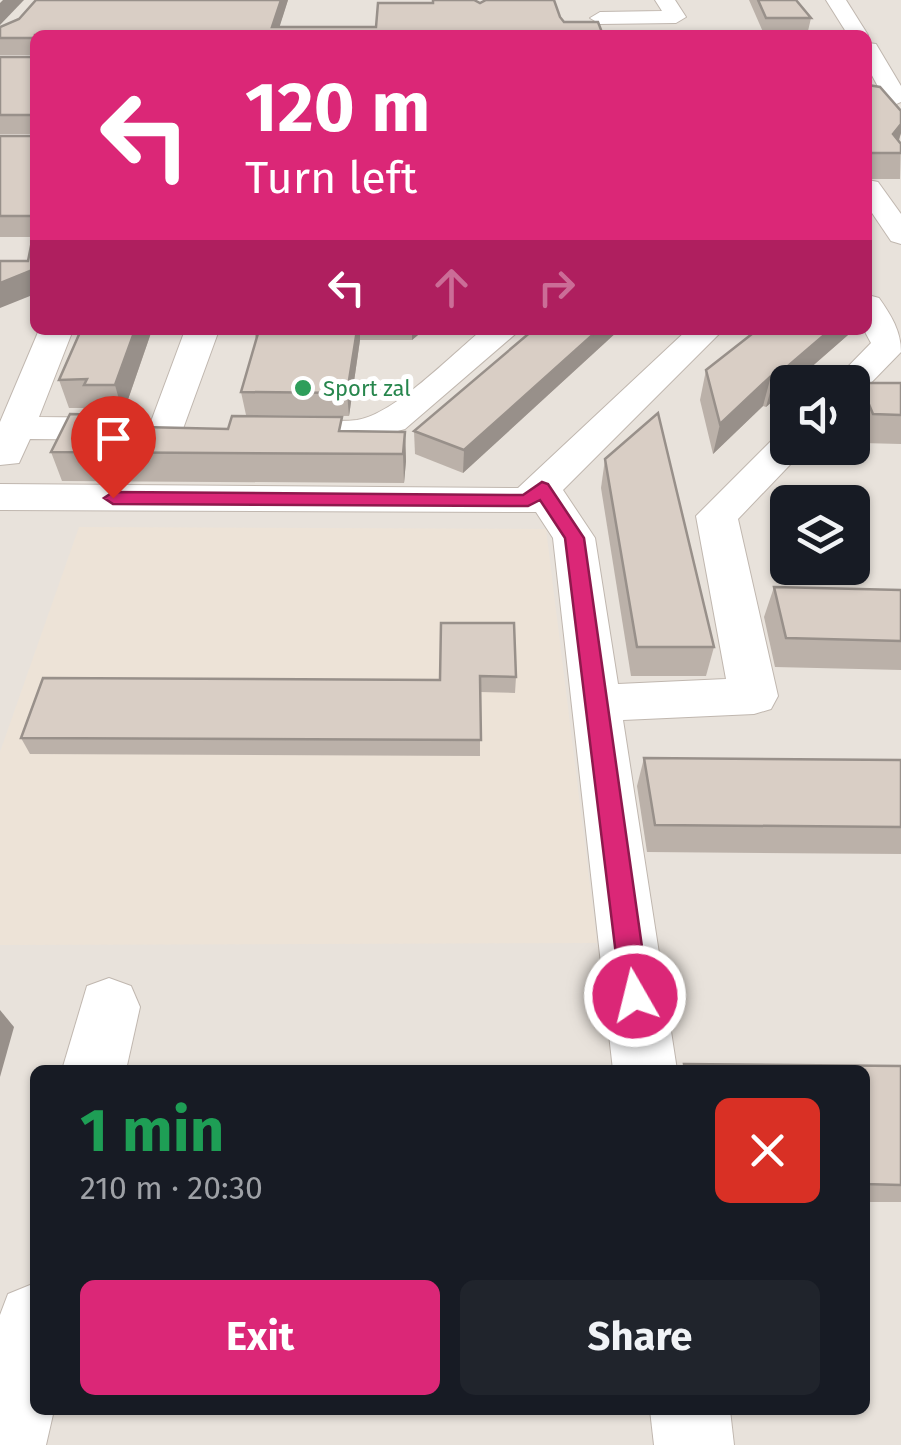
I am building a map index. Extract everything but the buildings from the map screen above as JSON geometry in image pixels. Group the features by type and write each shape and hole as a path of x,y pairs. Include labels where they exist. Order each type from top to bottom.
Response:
{"street":[{"path":"600,18 676,17 665,0"},
{"path":"836,0 855,30"},
{"path":"872,56 895,96 884,102"},
{"path":"872,194 901,235"},
{"path":"868,365 889,345 872,313"},
{"path":"0,468 54,335"},
{"path":"167,430 200,335"},
{"path":"243,430 358,431 392,420 497,335"},
{"path":"0,497 528,500 701,335"},
{"path":"16,428 205,430"},
{"path":"596,702 754,696 716,516 770,464"},
{"path":"542,488 574,538 644,1065"},
{"path":"95,1065 109,1007"},
{"path":"6,1445 30,1343"},
{"path":"691,1415 694,1445"}],"shaded area":[{"path":"0,0 901,0 901,1445 0,1445"},
{"path":"79,527 546,529 597,943 0,945 0,752"}],"place":[{"name":"Sport zal","path":"303,388"}],"route":[{"path":"113,498 528,500 542,488 574,538 635,996"}]}
